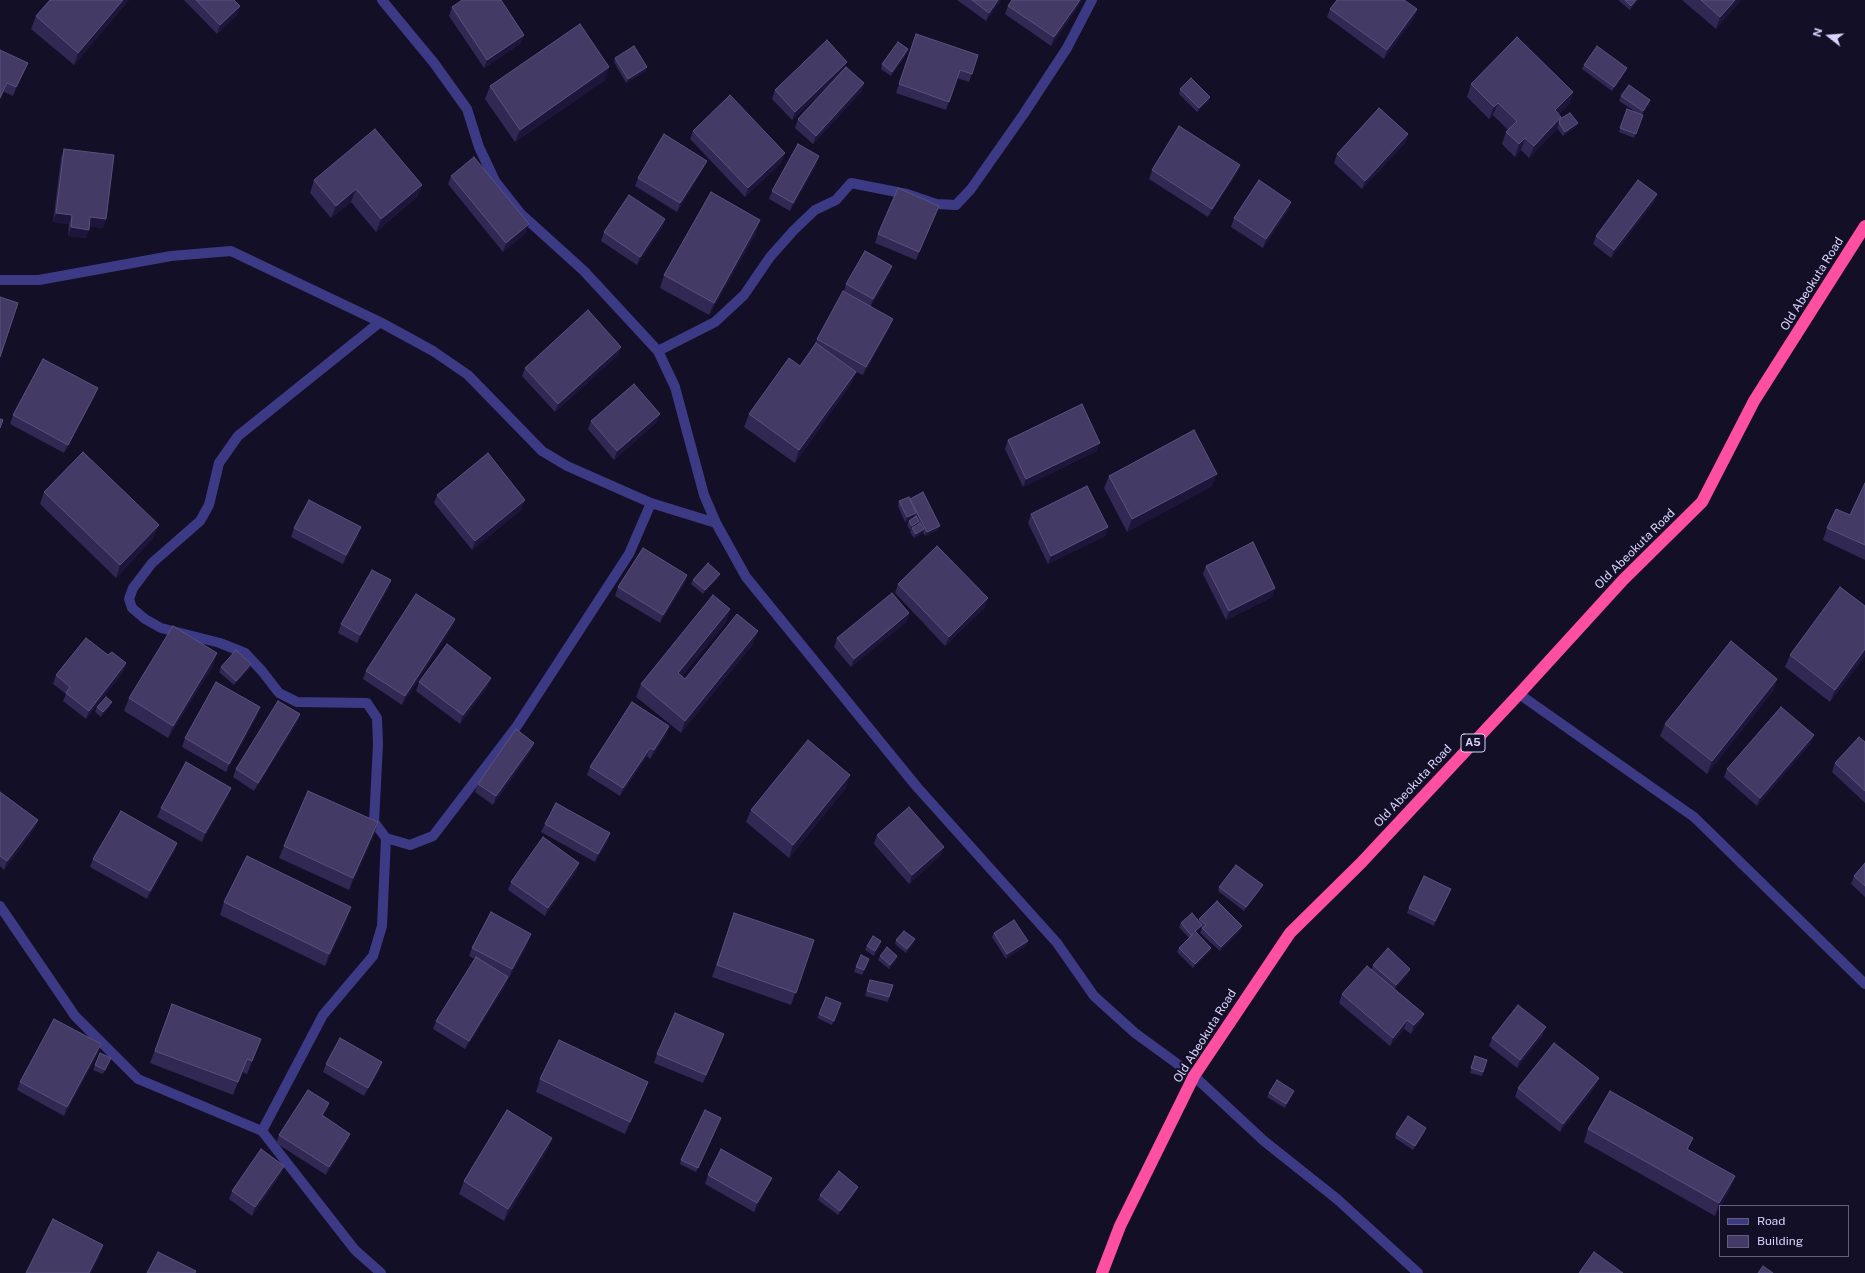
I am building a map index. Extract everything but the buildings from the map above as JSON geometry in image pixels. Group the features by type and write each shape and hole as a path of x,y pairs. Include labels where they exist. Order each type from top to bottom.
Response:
{"highway":[{"name":"Old Abeokuta Road","path":"1102,1273 1120,1226 1194,1076 1290,933 1361,863 1623,580 1702,502 1754,401 1865,226"}],"street":[{"path":"382,0 434,63 467,109 479,147 495,181 521,214 584,271 658,351 675,387 704,495 716,522 746,576 917,787 1056,943 1094,996 1134,1033 1194,1076 1264,1141 1337,1199 1418,1273"},
{"path":"658,351 715,322 744,295 770,257 794,230 816,210 836,200 850,183 907,194 936,204 956,205 971,189 1023,115 1067,48 1092,0"},
{"path":"0,280 39,280 171,256 231,251 380,322 433,351 468,375 542,451 567,466 651,503 716,522"},
{"path":"380,322 238,436 219,463 209,505 200,521 152,563 133,588 129,599 132,608 145,619 161,628 220,643 245,653 262,671 279,693 297,702 367,702 377,718 378,744 374,822 386,838 410,845 433,836 517,726 629,554 651,503"},
{"path":"1519,694 1694,817 1865,984"},
{"path":"262,1131 323,1015 373,956 382,926 386,838"},
{"path":"0,906 75,1016 138,1079 262,1131 355,1250 381,1273"}]}
